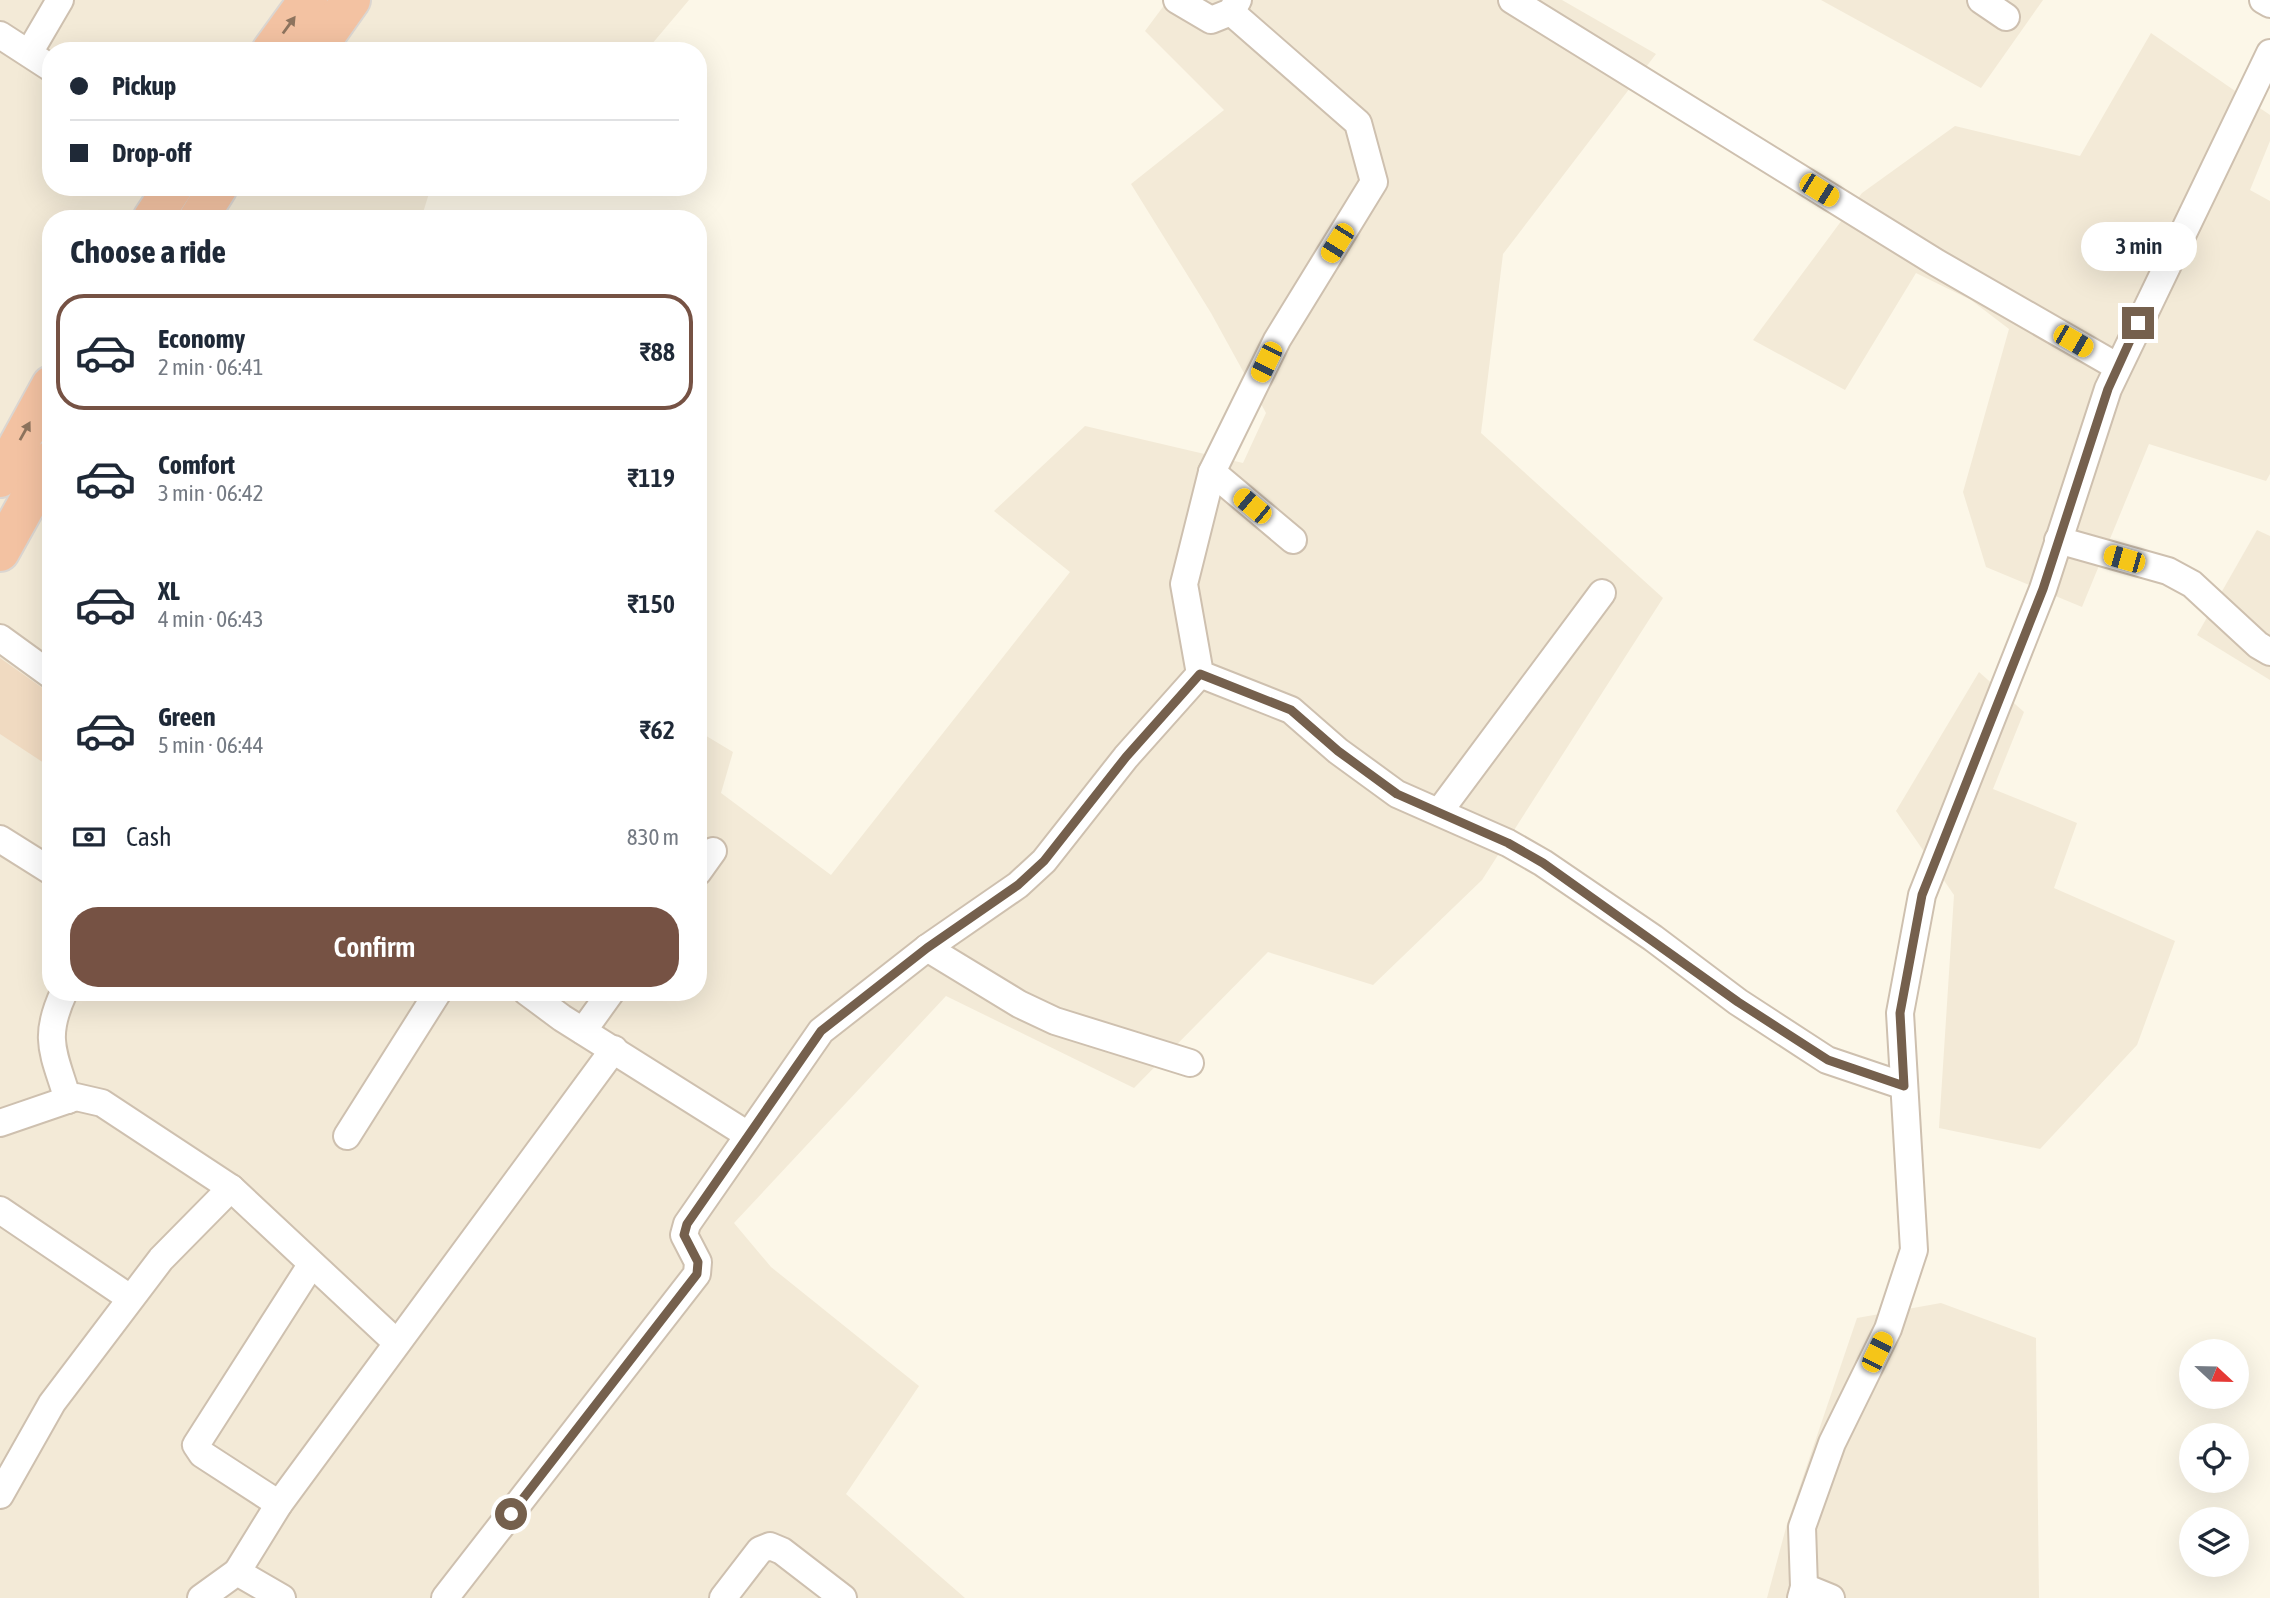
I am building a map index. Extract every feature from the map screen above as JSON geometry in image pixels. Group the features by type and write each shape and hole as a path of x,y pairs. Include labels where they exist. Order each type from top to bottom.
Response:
{"highway":[{"path":"277,42 307,0"},
{"path":"322,42 351,0"},
{"path":"0,478 42,401"},
{"path":"0,552 42,476"}],"street":[{"path":"29,53 60,0"},
{"path":"1177,0 1211,20 1234,6 1358,123 1374,182 1277,340 1212,472 1184,584 1200,674"},
{"path":"1512,0 1937,263 2118,367"},
{"path":"1981,0 2006,17"},
{"path":"2263,0 2270,4"},
{"path":"0,35 42,62"},
{"path":"1831,1598 1802,1592 1802,1527 1832,1443 1888,1329 1913,1250 1900,1013 1922,895 2043,589 2118,367 2263,83 2270,53"},
{"path":"1212,472 1293,540"},
{"path":"2058,540 2168,571 2192,584 2258,645 2270,652"},
{"path":"1439,812 1602,593"},
{"path":"0,638 42,668"},
{"path":"1200,674 1291,710 1338,751 1397,794 1508,843 1543,863 1738,1002 1828,1060 1904,1086"},
{"path":"445,1598 697,1274 698,1262 684,1235 687,1224 821,1031 927,948 1018,885 1044,861 1126,757 1200,674"},
{"path":"0,839 42,865"},
{"path":"927,948 1019,1004 1055,1021 1190,1063"},
{"path":"60,1001 53,1016 50,1040 68,1100"},
{"path":"348,1136 432,1001"},
{"path":"540,1001 748,1135"},
{"path":"583,1031 605,1001"},
{"path":"201,1598 237,1572 279,1504 614,1049"},
{"path":"0,1123 76,1097 102,1103 208,1170 231,1188 397,1343"},
{"path":"0,1495 52,1403 130,1298 160,1259 231,1188"},
{"path":"0,1210 130,1298"},
{"path":"279,1504 202,1454 196,1445 311,1265"},
{"path":"723,1598 760,1549 770,1546 782,1551 843,1598"},
{"path":"237,1572 282,1598"}],"shaded area":[{"path":"0,0 689,0 654,42 42,42 42,196 428,196 424,210 42,210 42,1001 707,1001 707,736 733,752 721,793 831,875 1070,572 994,511 1085,426 1243,463 1266,413 1211,313 1131,184 1224,110 1145,31 1168,0 1562,0 1656,54 1503,254 1481,433 1663,598 1482,880 1373,985 1268,952 1134,1088 946,996 734,1223 771,1267 919,1386 846,1494 965,1598 0,1598"},
{"path":"1821,0 2043,0 1981,88"},
{"path":"2151,33 2270,115 2270,141 2250,190 2270,201 2270,474 2266,481 2149,444 2082,607 1986,567 1963,492 2009,329 1971,300 1916,273 1845,390 1753,340 1862,193 1955,126 2080,156"},
{"path":"2257,530 2270,536 2270,680 2197,635"},
{"path":"1979,672 2024,712 1993,789 2077,823 2054,888 2175,941 2137,1045 2040,1149 1939,1128 1954,895 1896,811"},
{"path":"1941,1303 2036,1338 2039,1598 1767,1598 1787,1524 1857,1318"}],"building":[{"path":"0,658 42,688 42,762 0,734"}],"route":[{"path":"511,1514 697,1274 698,1262 684,1235 687,1224 821,1031 927,948 1018,885 1044,861 1126,757 1200,674 1291,710 1338,751 1397,794 1508,843 1543,863 1738,1002 1828,1060 1904,1086 1900,1013 1922,895 2043,589 2108,389 2138,323"}]}
